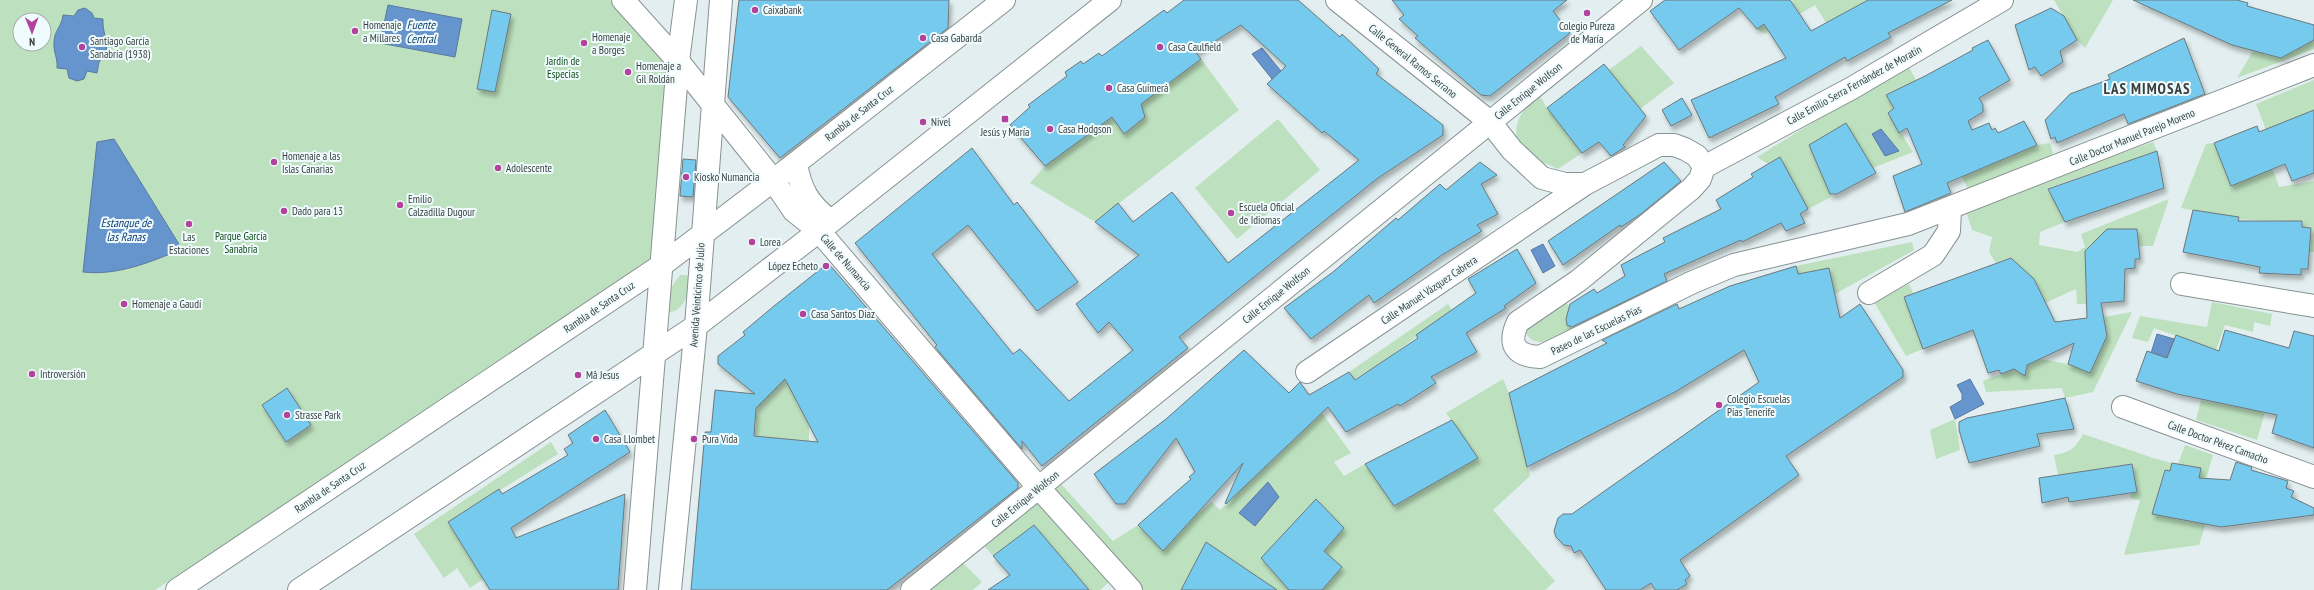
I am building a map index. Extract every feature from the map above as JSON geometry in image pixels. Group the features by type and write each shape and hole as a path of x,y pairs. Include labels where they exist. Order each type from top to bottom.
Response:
{"street":[{"name":"Calle de Numancia","path":"623,0 678,62 773,180 800,217 825,226 1039,488 1131,590"},
{"path":"635,590 656,352 678,62 686,0"},
{"name":"Avenida Veinticinco de Julio","path":"670,590 696,326 721,0"},
{"name":"Rambla de Santa Cruz","path":"177,590 662,265 796,163 986,8 1004,0"},
{"path":"299,590 696,326 825,226 1110,0"},
{"name":"Calle General Ramos Serrano","path":"1337,0 1490,122"},
{"name":"Calle Enrique Wolfson","path":"912,590 1641,0"},
{"name":"Calle Emilio Serra Fernández de Moratín","path":"1704,167 1852,88 2002,0"},
{"name":"Calle Doctor Manuel Parejo Moreno","path":"1950,209 2314,65"},
{"path":"1490,122 1512,150 1542,178 1553,192 1554,198 1551,208"},
{"path":"1542,178 1564,184 1585,184 1659,145 1674,145 1685,149 1697,156 1704,167"},
{"path":"796,163 798,178 804,194 825,226"},
{"name":"Paseo de las Escuelas Pías","path":"1704,167 1700,180 1691,189 1578,281 1518,322 1513,332 1517,351 1526,356 1540,357 1693,282 1734,265 1908,224 1950,209"},
{"name":"Calle Manuel Vázquez Cabrera","path":"1307,372 1585,184"},
{"path":"1869,292 1932,255 1949,231 1950,209"},
{"path":"2182,284 2314,306"},
{"name":"Calle Doctor Pérez Camacho","path":"2123,407 2314,477"}],"green space":[{"name":"Parque García Sanabria","path":"0,0 610,0 670,68 655,258 155,590 0,590"},
{"path":"1793,0 1867,0 1826,23 1815,5 1765,34 1757,29"},
{"path":"2054,0 2113,0 2085,48 2077,40"},
{"path":"2314,40 2314,49 2237,78 2253,51 2281,58"},
{"path":"1641,46 1674,83 1640,109 1609,70"},
{"path":"1201,59 1239,110 1095,222 1030,183 1045,166 1111,116 1124,133 1145,117 1137,92 1147,84 1154,94"},
{"path":"1907,64 1932,108 1887,95 1894,108 1888,113 1913,152 1873,168 1846,123 1810,145 1831,197 1808,209 1780,157 1768,164 1757,157"},
{"path":"2314,80 2314,110 2266,130 2256,104"},
{"path":"1539,94 1547,108 1582,153 1558,169 1537,160 1525,152 1519,144 1516,136 1518,120 1527,106"},
{"path":"1278,119 1320,170 1237,239 1195,188"},
{"path":"2257,126 2279,187 2314,181 2314,252 2309,252 2301,221 2248,220 2181,208 2206,144 2214,143"},
{"path":"2153,142 2157,151 2048,188 2065,222 2040,232 2039,245 2077,252 2085,247 2081,234 2169,199 2153,246 2138,246 2137,229 2121,229 2099,243 2092,243 2085,251 2086,304 2077,304 2076,289 2045,303 2011,258 1996,263 1989,252 1992,237 1972,230 1965,208"},
{"path":"2050,143 2054,157 1969,191 1961,175 1970,173 2037,145"},
{"path":"1912,242 1914,250 1835,294 1829,268 1798,274 1796,266"},
{"path":"680,275 687,275 689,280 688,292 683,304 674,311 669,312 668,292"},
{"path":"1909,284 1913,293 1904,297 1923,349 1906,356 1874,302"},
{"path":"1563,301 1572,308 1567,316 1567,325 1576,329 1548,341 1541,342 1529,338 1525,331 1531,322"},
{"path":"2212,302 2272,314 2270,326 2254,322 2253,332 2225,325 2214,356 2197,343 2154,328 2148,342 2132,338 2140,316 2207,327"},
{"path":"1448,304 1452,310 1392,355 1354,379 1349,372"},
{"path":"2132,312 2093,392 2065,398 2062,388 1986,392 1983,381 2014,369 2022,373 2027,370 2027,365 2041,359 2068,364 2090,373 2107,336 2104,317"},
{"path":"816,358 785,380 809,426 809,441 755,436 757,394 768,370"},
{"path":"1503,379 1509,393 1530,476 1493,510 1555,581 1545,590 1143,590 1051,490 1060,483 1113,541 1138,525 1163,551 1197,514 1212,502 1220,510 1322,413 1351,453 1334,462 1344,476 1365,464 1395,506 1478,458 1446,413"},
{"path":"2201,400 2265,412 2257,440 2196,420"},
{"path":"1955,419 1960,450 1936,459 1930,430"},
{"path":"2083,434 2172,463 2170,471 2164,470 2152,514 2206,523 2199,545 2124,555 2140,500 2131,499 2130,489 2135,483 2132,464 2058,475 2054,455 2065,453 2072,449"},
{"path":"551,442 558,454 449,522 472,561 478,557 518,556 470,588 457,568 444,578 414,534"},
{"path":"2185,445 2213,455 2206,479 2199,478 2201,468 2178,464"},
{"path":"1042,497 1112,579 1100,590 1075,590 1034,525 993,556 985,547"},
{"path":"961,561 982,582 973,590 928,590"}],"water":[{"name":"Fuente Central","path":"388,5 462,19 455,57 380,43"},
{"path":"85,8 92,13 94,18 103,19 107,47 106,52 99,62 97,73 87,71 84,79 77,81 69,78 67,69 57,68 54,38 63,15 74,16 78,10"},
{"path":"1262,48 1281,71 1272,79 1252,54"},
{"path":"1881,129 1899,151 1885,156 1872,134"},
{"name":"Estanque de las Ranas","path":"114,139 182,249 134,267 108,272 83,272 97,142"},
{"path":"1543,244 1555,266 1543,273 1531,250"},
{"path":"2157,334 2174,339 2167,358 2151,353"},
{"path":"1970,379 1984,404 1955,419 1950,407 1962,400 1962,394 1957,385"},
{"path":"1268,482 1279,497 1255,526 1239,513"}],"building":[{"path":"739,0 949,0 948,28 780,158 728,97"},
{"path":"1184,0 1298,0 1340,37 1342,34 1379,69 1376,74 1443,125 1443,135 1378,178 1179,337 1188,348 1042,466 1022,441 1022,449 935,347 937,345 855,243 972,148 1014,205 1017,202 1078,282 1037,311 968,225 932,254 1013,354 1020,349 1069,401 1133,350 1109,322 1098,333 1076,304 1139,255 1095,222 1118,203 1133,222 1172,192 1228,263 1359,160 1324,131 1322,133 1267,84 1286,66 1241,25 1196,53 1201,59 1141,104 1145,117 1124,134 1112,117 1045,166 1010,125 1030,107 1028,105 1067,76 1065,72 1081,61 1083,64 1099,53 1102,56 1164,10 1167,13"},
{"path":"1392,0 1567,0 1553,11 1570,33 1490,96 1481,95 1415,38 1418,36 1399,19 1404,15"},
{"path":"1665,0 1790,0 1811,31 1868,0 1952,0 1888,33 1891,37 1847,61 1845,57 1775,97 1779,104 1709,138 1691,100 1786,58 1764,24 1757,29 1739,8 1679,50 1650,11"},
{"path":"2133,0 2237,0 2248,3 2247,6 2314,25 2314,40 2281,58 2232,45"},
{"path":"2051,8 2064,16 2077,40 2060,51 2063,62 2041,76 2035,67 2029,70 2015,25"},
{"path":"492,10 511,14 495,92 477,89"},
{"path":"2184,38 2205,94 2128,124 2124,114 2057,143 2055,137 2051,139 2045,120 2070,94 2110,79 2108,75"},
{"path":"1988,40 2010,80 1979,98 1983,105 1983,112 1968,121 1972,130 1989,123 1992,130 1995,128 1998,133 2024,121 2037,145 1947,183 1951,193 1905,212 1893,176 1922,164 1907,128 1899,133 1888,113 1894,108 1886,95 1925,76 1973,50 1972,48"},
{"path":"1604,64 1646,116 1623,145 1625,147 1611,156 1599,142 1582,153 1547,108"},
{"path":"1682,98 1692,115 1671,126 1662,110"},
{"path":"2314,110 2314,173 2292,181 2285,164 2231,186 2214,143 2257,126 2259,132"},
{"path":"1846,123 1876,173 1837,194 1830,194 1809,145"},
{"path":"2157,151 2164,188 2065,222 2048,189"},
{"path":"1780,157 1808,209 1800,214 1805,223 1786,231 1781,223 1742,242 1741,240 1664,274 1667,281 1572,327 1567,325 1566,319 1570,304 1594,289 1597,293 1625,276 1621,265 1665,242 1663,238 1721,209 1716,200 1753,177 1751,174"},
{"path":"683,159 696,160 693,197 680,196"},
{"path":"1480,162 1497,175 1481,184 1498,214 1477,225 1482,231 1442,255 1374,303 1369,295 1311,339 1284,308 1333,272 1396,218 1398,220 1440,184 1446,190"},
{"path":"1664,162 1681,181 1641,214 1621,227 1620,225 1563,265 1548,241"},
{"path":"2193,210 2239,217 2238,221 2302,221 2302,227 2311,228 2308,269 2301,269 2301,275 2259,273 2260,267 2183,252"},
{"path":"2107,229 2137,229 2140,259 2135,259 2135,268 2125,269 2124,301 2101,303 2107,336 2090,373 2068,364 2074,343 2027,365 2025,376 2014,369 2001,374 1999,370 1988,373 1973,330 1923,349 1904,297 2011,258 2034,279 2055,322 2087,318 2085,251"},
{"path":"1517,249 1536,283 1504,306 1506,308 1466,333 1477,352 1431,377 1436,383 1400,406 1398,404 1346,432 1328,407 1226,504 1225,503 1243,463 1163,551 1138,525 1191,479 1189,477 1195,472 1176,438 1125,504 1116,504 1094,474 1166,419 1244,350 1289,393 1300,382 1309,395 1349,372 1355,380 1418,338 1416,335 1476,293 1468,279"},
{"path":"828,263 1018,483 1018,488 887,590 691,590 705,432 711,432 715,390 755,394 718,364 718,356 745,335 743,332","holes":["785,379 818,442 754,436 756,408"]},
{"name":"Colegio Escuelas Pías Tenerife","path":"1796,266 1798,274 1829,268 1840,318 1860,304 1903,370 1903,377 1786,456 1799,475 1680,560 1690,576 1685,580 1687,584 1677,590 1655,590 1651,583 1640,590 1606,590 1580,550 1574,553 1571,546 1564,545 1556,537 1554,531 1558,518 1563,514 1572,514 1759,382 1744,350 1675,392 1527,467 1509,393 1607,343 1602,340 1677,304 1679,309 1730,286"},
{"path":"2225,330 2289,348 2294,331 2314,336 2314,448 2272,433 2277,415 2177,394 2136,381 2147,351 2167,358 2176,335 2219,351"},
{"name":"Strasse Park","path":"287,388 311,425 286,442 262,405"},
{"path":"2065,398 2074,429 2037,434 2040,446 1969,463 1959,430 1959,422 1967,418"},
{"path":"605,410 630,452 511,528 516,538 625,494 618,590 490,590 448,522 499,489 502,494 568,455 564,449 573,443 568,435"},
{"path":"1452,420 1478,458 1394,506 1365,464"},
{"path":"2236,462 2252,467 2251,470 2288,481 2286,488 2294,491 2291,497 2314,508 2314,515 2221,527 2152,514 2165,470 2170,471 2172,463 2201,468 2199,478 2230,480"},
{"path":"2132,464 2137,492 2069,502 2068,497 2042,503 2039,478"},
{"path":"1316,499 1344,528 1324,551 1342,567 1322,590 1289,590 1261,558"},
{"path":"1034,525 1089,590 988,590 1010,575 993,556"},
{"path":"1206,542 1277,590 1181,590"}],"place":[{"name":"Caixabank","path":"755,10"},
{"name":"Colegio Pureza de María","path":"1587,13"},
{"name":"Homenaje a Millares","path":"355,31"},
{"name":"Casa Gabarda","path":"923,38"},
{"name":"Homenaje a Borges","path":"584,43"},
{"name":"Santiago García Sanabria (1938)","path":"82,47"},
{"name":"Casa Caulfield","path":"1160,47"},
{"name":"Homenaje a Gil Roldán","path":"628,72"},
{"name":"Casa Guimerá","path":"1109,88"},
{"name":"Jesús y María","path":"1005,119"},
{"name":"Nivel","path":"923,122"},
{"name":"Casa Hodgson","path":"1050,129"},
{"name":"Homenaje a las Islas Canarias","path":"274,162"},
{"name":"Adolescente","path":"498,168"},
{"name":"Kiosko Numancia","path":"686,177"},
{"name":"Emilio Calzadilla Dugour","path":"400,205"},
{"name":"Dado para 13","path":"284,211"},
{"name":"Escuela Oficial de Idiomas","path":"1231,213"},
{"name":"Las Estaciones","path":"189,224"},
{"name":"Lorea","path":"752,242"},
{"name":"López Echeto","path":"826,266"},
{"name":"Homenaje a Gaudí","path":"124,304"},
{"name":"Casa Santos Díaz","path":"803,314"},
{"name":"Introversión","path":"32,374"},
{"name":"Mâ Jesus","path":"578,375"},
{"name":"Colegio Escuelas Pías Tenerife","path":"1719,405"},
{"name":"Strasse Park","path":"287,415"},
{"name":"Casa Llombet","path":"596,439"},
{"name":"Pura Vida","path":"694,439"}],"district":[{"name":"LAS MIMOSAS","path":"2147,88"}],"park label":[{"name":"Jardín de Especias","path":"563,67"}]}
